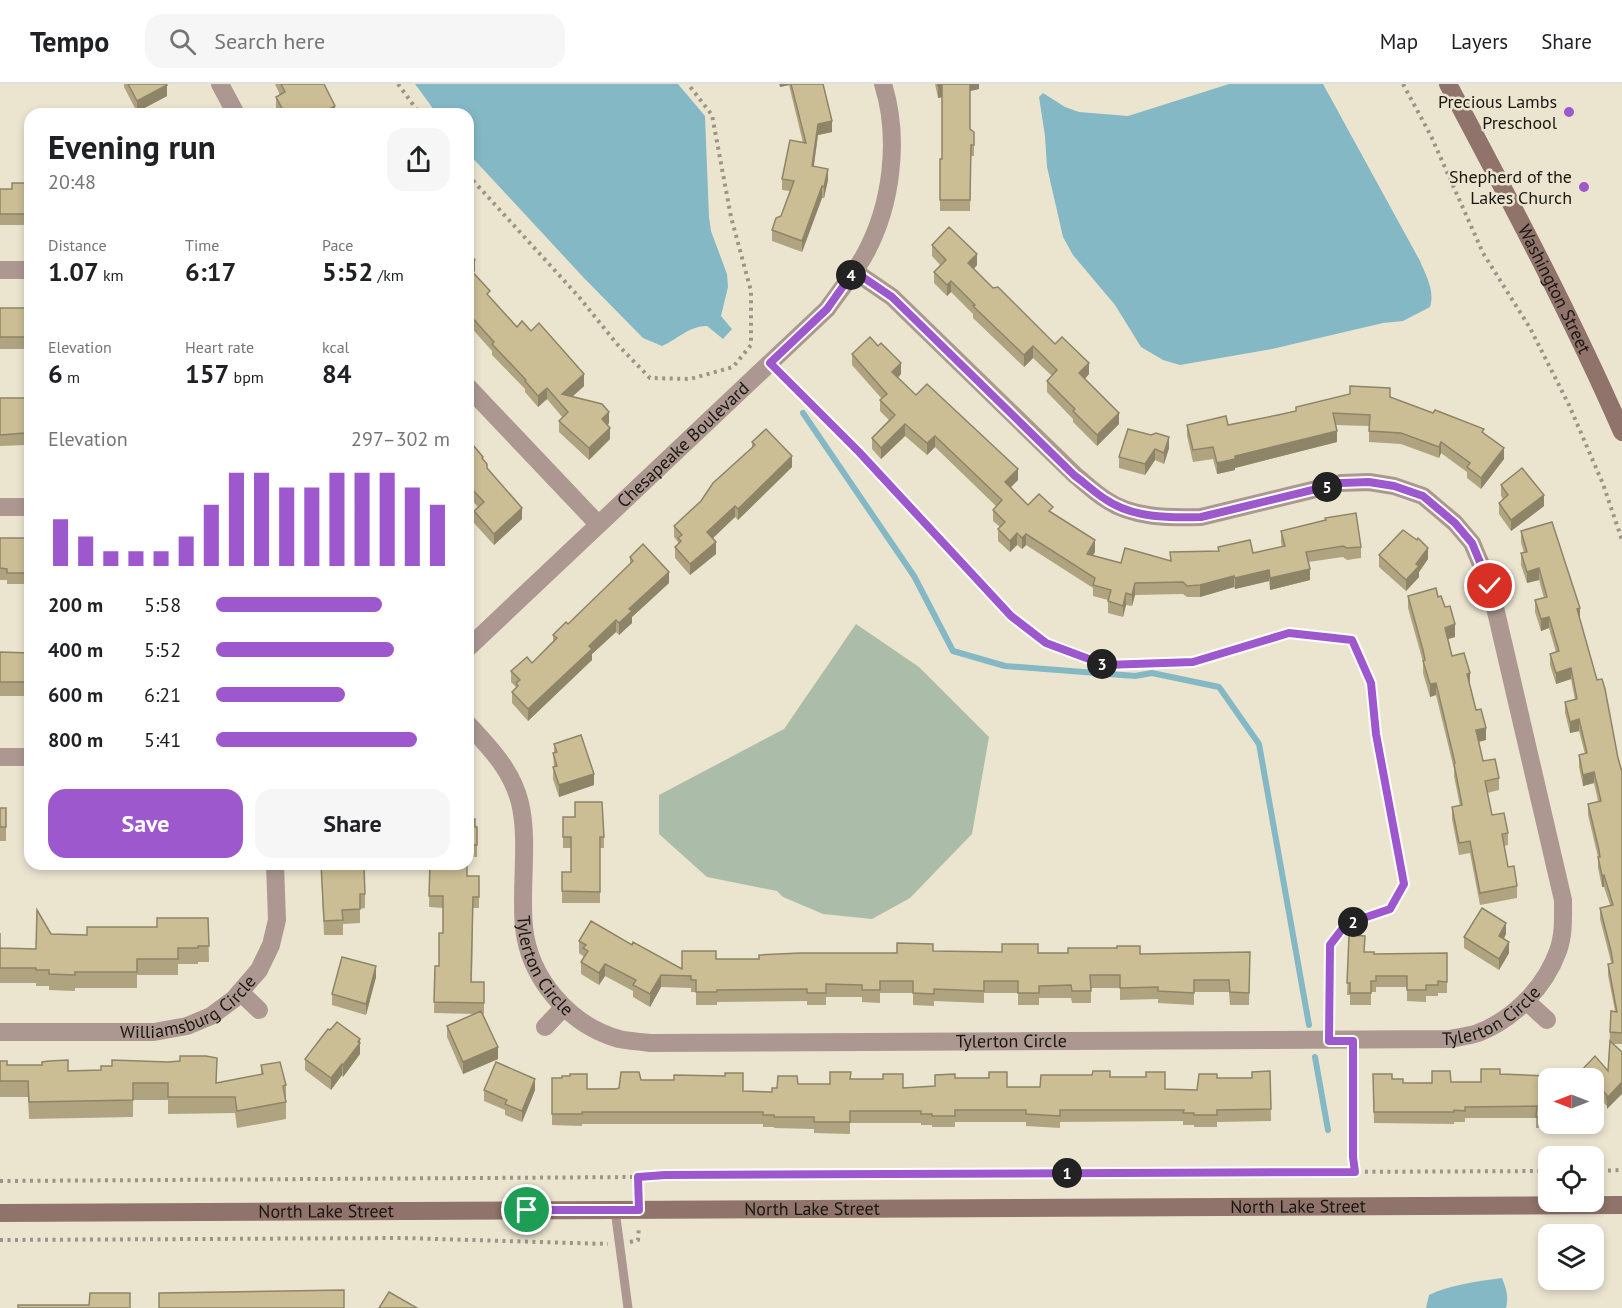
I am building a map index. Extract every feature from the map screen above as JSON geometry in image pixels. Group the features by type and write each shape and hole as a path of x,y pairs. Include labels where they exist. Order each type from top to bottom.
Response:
{"street":[{"path":"220,84 233,108"},
{"name":"Chesapeake Boulevard","path":"474,642 827,309 864,256 881,218 889,180 891,138 888,102 883,84"},
{"name":"Washington Street","path":"1448,84 1535,248 1594,368 1622,432"},
{"path":"0,270 24,270"},
{"name":"Tylerton Circle","path":"474,730 496,754 511,775 521,804 524,927 531,958 545,986 564,1007 596,1030 620,1039 651,1043 1450,1039 1478,1033 1507,1018 1526,1001 1545,978 1558,951 1564,925 1563,900 1490,586 1472,543 1455,523 1423,496 1394,486 1369,482 1341,483 1201,517 1177,518 1139,514 1106,501 1075,476 892,297 854,271"},
{"path":"474,393 598,524"},
{"path":"0,507 24,507"},
{"path":"0,757 24,757"},
{"name":"Williamsburg Circle","path":"0,1032 154,1032 187,1026 210,1016 240,992 259,970 271,945 277,920 275,870"},
{"path":"240,992 259,1010"},
{"path":"1526,1001 1547,1020"},
{"path":"545,1027 564,1007"},
{"name":"North Lake Street","path":"0,1213 1622,1205"}],"lane":[{"path":"615,1210 628,1308"}],"path":[{"path":"398,84 416,108"},
{"path":"474,183 650,378 690,378 733,367 751,345 751,291 731,217 712,115 688,84"},
{"path":"1403,84 1431,136 1483,253 1530,328 1569,405 1603,484 1622,540"},
{"path":"751,345 859,452 1011,616 1046,643 1105,665 1193,662 1289,633 1352,640 1371,683 1376,734 1404,884 1390,909 1346,924 1330,945 1329,1041"},
{"path":"1353,1041 1355,1172"},
{"path":"1604,1171 1622,1170"},
{"path":"0,1181 1538,1171"},
{"path":"0,1240 404,1238 618,1244 638,1240 638,1177"}],"green space":[{"path":"856,624 919,667 989,737 972,834 910,898 872,919 823,914 783,897 777,891 707,877 659,834 659,795 784,729"}],"water":[{"path":"415,84 678,84 705,116 709,217 711,231 727,274 728,287 721,316 732,329 723,339 707,326 701,327 689,330 662,346 643,338 474,159 474,108 433,108"},
{"path":"1229,84 1323,84 1420,261 1431,289 1430,307 1403,321 1383,323 1272,349 1180,365 1163,360 1141,347 1115,305 1073,255 1063,237 1047,167 1039,97 1043,93 1065,107 1079,112 1128,116"},
{"path":"1502,1278 1507,1293 1506,1308 1426,1308 1429,1295 1464,1284"}],"building":[{"path":"128,84 166,84 167,85 137,101"},
{"path":"281,84 324,84 335,106 331,108 282,108 276,97 285,92"},
{"path":"791,84 823,84 832,121 818,124 812,166 828,169 824,187 822,186 802,241 772,230 776,218 781,216 794,181 782,179 790,140 806,143"},
{"path":"938,84 970,84 970,129 974,132 974,145 971,145 970,200 940,200 942,85 938,86"},
{"path":"12,183 24,183 24,214 0,214 0,189 12,189"},
{"path":"949,227 977,254 968,263 993,288 998,287 1055,344 1062,337 1089,363 1079,373 1119,413 1097,435 1047,381 1057,370 1033,346 1024,355 973,306 975,305 951,281 947,285 934,272 946,260 932,245"},
{"path":"474,274 490,291 487,294 517,327 522,321 531,331 539,323 584,374 562,394 602,404 609,412 602,419 610,428 589,448 559,421 568,412 547,388 538,396 492,344 494,342 474,320"},
{"path":"0,308 24,308 24,337 0,337"},
{"path":"870,337 878,346 881,343 901,363 892,372 916,395 927,384 1018,469 1005,482 1028,505 1039,494 1053,507 1049,511 1095,540 1087,554 1121,563 1125,548 1171,561 1170,552 1219,551 1218,547 1250,540 1253,553 1285,546 1281,531 1326,520 1325,518 1356,513 1361,547 1343,546 1306,552 1310,569 1270,578 1269,570 1200,585 1187,586 1183,582 1135,583 1132,595 1126,593 1123,606 1108,601 1111,590 1093,585 1095,578 1026,534 1022,538 1017,533 1010,541 998,529 1005,522 993,510 1002,500 935,436 927,443 905,424 881,448 872,438 895,415 880,400 887,394 852,354"},
{"path":"1350,386 1390,388 1390,397 1433,413 1435,410 1484,429 1482,432 1504,448 1481,478 1467,467 1470,463 1441,442 1439,447 1401,433 1369,431 1370,415 1333,413 1337,431 1235,456 1235,459 1217,463 1213,447 1193,450 1187,425 1226,416 1228,425 1296,411 1296,407 1350,394"},
{"path":"0,398 24,398 24,433 0,435"},
{"path":"766,429 792,456 738,509 735,506 707,532 716,542 690,564 675,547 681,541 678,538 682,535 674,526 701,501 713,483 755,445 752,442"},
{"path":"1128,429 1169,437 1164,453 1155,449 1145,464 1119,457"},
{"path":"474,446 483,457 487,468 522,508 494,534 474,511 484,502 474,491"},
{"path":"1522,468 1544,495 1511,520 1499,503 1508,495 1501,485"},
{"path":"1552,522 1580,608 1577,609 1597,680 1602,679 1605,689 1622,772 1622,1033 1610,1032 1611,1011 1617,1012 1608,964 1613,963 1600,908 1613,905 1604,875 1602,876 1599,850 1588,804 1601,801 1594,772 1583,775 1579,755 1587,753 1579,719 1570,722 1565,702 1577,699 1571,668 1556,673 1550,654 1559,651 1549,617 1541,619 1535,600 1547,597 1539,568 1527,572 1521,553 1527,552 1521,531"},
{"path":"1403,530 1417,540 1418,538 1428,548 1416,564 1419,566 1406,580 1379,555"},
{"path":"0,538 24,538 24,573 7,573 7,569 0,568"},
{"path":"643,544 669,572 629,609 632,611 619,623 616,620 589,646 592,649 528,709 512,692 520,680 511,671 527,657 532,663 557,638 553,635 566,622 568,624 633,561 630,557"},
{"path":"1436,588 1438,597 1441,596 1445,607 1450,606 1455,624 1445,628 1452,656 1464,653 1476,710 1481,709 1486,728 1476,730 1483,761 1495,759 1499,778 1485,781 1492,815 1504,813 1508,833 1502,834 1508,867 1514,866 1517,886 1480,893 1470,841 1459,843 1452,807 1462,805 1455,763 1436,683 1430,684 1408,596"},
{"path":"0,652 24,653 24,682 0,682"},
{"path":"581,735 594,774 559,785 553,767 557,766 553,753 557,752 554,744"},
{"path":"575,802 602,802 604,837 600,837 600,892 562,891 562,872 571,872 571,837 563,837 563,817 575,817"},
{"path":"0,808 6,808 6,827 0,827"},
{"path":"474,819 475,827 477,827 477,845 474,845"},
{"path":"321,870 364,870 365,894 360,894 360,909 342,910 343,920 324,921"},
{"path":"430,870 467,870 467,876 479,876 479,897 473,897 471,982 484,982 484,1003 434,1002 435,966 439,966 439,933 443,933 443,896 429,896"},
{"path":"1482,908 1506,923 1499,936 1509,942 1499,959 1464,937"},
{"path":"37,910 51,934 87,935 87,927 157,927 157,918 208,918 209,946 178,948 178,959 137,959 137,972 75,972 75,975 49,974 49,970 36,970 36,968 0,968 0,948 36,949"},
{"path":"591,921 632,945 633,942 682,969 682,951 716,951 716,959 759,959 759,955 800,953 897,953 897,943 933,944 933,951 1002,952 1002,944 1038,944 1038,953 1068,953 1068,948 1117,948 1117,946 1140,946 1140,954 1250,952 1249,993 1230,992 1229,980 1194,980 1194,993 1158,991 1158,987 1120,988 1120,975 1090,975 1091,991 1072,991 1071,985 1039,986 1039,993 1018,993 1018,981 984,981 984,991 934,989 934,994 913,993 913,981 880,981 880,990 862,990 862,985 826,984 826,993 807,993 807,989 696,992 696,980 691,980 691,976 661,975 650,994 633,985 636,980 605,964 599,973 581,962 588,951 583,948 586,945 579,941"},
{"path":"1349,935 1365,936 1364,952 1374,952 1374,954 1447,953 1447,982 1438,981 1438,985 1426,985 1426,990 1407,990 1407,976 1376,976 1376,981 1371,981 1371,993 1350,993 1350,983 1347,983"},
{"path":"342,957 376,966 366,1004 332,994"},
{"path":"481,1011 498,1047 463,1062 447,1026"},
{"path":"337,1022 360,1039 358,1042 360,1043 331,1078 305,1059 328,1029 330,1030"},
{"path":"1610,1041 1622,1052 1622,1082 1607,1098 1604,1092 1604,1068 1584,1068 1595,1056 1608,1071"},
{"path":"180,1056 217,1058 216,1083 263,1074 261,1065 280,1062 286,1085 283,1086 286,1102 237,1111 235,1097 168,1097 168,1083 133,1083 133,1100 29,1102 28,1081 0,1081 0,1061 7,1061 7,1065 42,1065 42,1062 68,1060 68,1071 101,1070 101,1066 112,1066 112,1060 168,1062 180,1061"},
{"path":"496,1062 535,1079 522,1111 505,1104 507,1100 484,1090"},
{"path":"1481,1069 1500,1069 1500,1074 1538,1076 1538,1117 1536,1117 1537,1106 1465,1107 1465,1111 1454,1110 1454,1112 1374,1112 1373,1074 1392,1074 1392,1079 1403,1079 1403,1083 1432,1083 1432,1071 1450,1071 1451,1082 1481,1082"},
{"path":"1093,1071 1110,1071 1110,1077 1146,1077 1146,1072 1165,1072 1165,1089 1197,1090 1199,1074 1217,1074 1217,1078 1252,1078 1252,1072 1270,1071 1271,1109 1217,1110 1217,1115 1194,1115 1194,1113 1183,1113 1184,1110 1060,1110 1060,1116 1026,1114 1026,1110 955,1110 955,1116 932,1116 932,1114 921,1114 921,1111 850,1111 850,1122 814,1122 814,1117 774,1117 774,1115 763,1115 763,1112 552,1114 552,1078 562,1078 570,1074 587,1074 587,1089 616,1089 619,1088 621,1072 639,1072 641,1080 674,1080 674,1075 725,1076 725,1073 743,1073 743,1091 772,1092 772,1088 777,1088 778,1076 797,1076 798,1084 830,1084 830,1072 851,1072 850,1079 883,1079 883,1074 903,1074 903,1088 935,1086 935,1075 955,1074 955,1078 989,1078 989,1072 1007,1072 1007,1087 1040,1087 1041,1075 1092,1075"},
{"path":"344,1290 344,1308 159,1308 159,1293"},
{"path":"389,1292 417,1308 379,1308"},
{"path":"90,1293 130,1293 130,1308 18,1308 18,1305 89,1305"}],"waterway":[{"path":"803,413 914,576 953,651 1005,666 1135,676 1152,673 1219,687 1259,744 1309,1025"},
{"path":"1315,1057 1328,1130"}],"place":[{"name":"Precious Lambs Preschool","path":"1569,112"},
{"name":"Shepherd of the Lakes Church","path":"1584,187"}],"route":[{"path":"527,1210 639,1210 638,1177 665,1175 1355,1172 1353,1041 1329,1041 1330,945 1346,924 1390,909 1404,884 1376,734 1371,683 1352,640 1289,633 1193,662 1105,665 1046,643 1011,616 859,452 770,363 827,309 854,271 892,297 1075,476 1106,501 1139,514 1177,518 1201,517 1341,483 1369,482 1394,486 1423,496 1455,523 1472,543 1490,586"}]}
